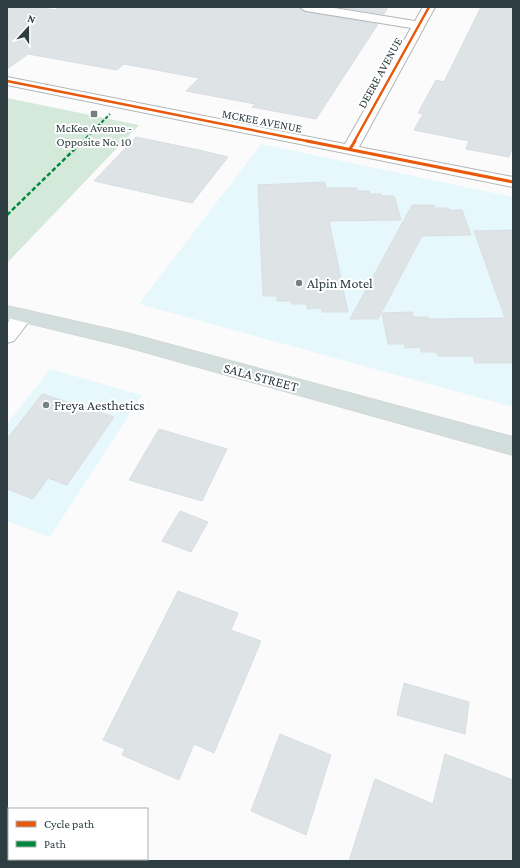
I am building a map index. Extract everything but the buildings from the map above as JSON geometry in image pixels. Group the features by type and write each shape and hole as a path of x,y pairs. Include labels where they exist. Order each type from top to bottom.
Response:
{"highway":[{"name":"SALA STREET","path":"15,314 127,340 513,446"}],"street":[{"path":"306,7 418,25"},
{"name":"DEERE AVENUE","path":"350,149 429,7"},
{"name":"MCKEE AVENUE","path":"7,81 513,182"},
{"path":"7,336 15,314"}],"shaded area":[{"path":"261,144 513,197 513,407 139,304"},
{"path":"50,369 142,395 50,537 7,521 7,424"}],"green space":[{"path":"7,98 139,125 7,263"}],"marked path":[{"path":"7,215 110,114"}],"cycle path":[{"path":"350,149 429,7"},
{"path":"7,81 513,182"}],"place":[{"name":"McKee Avenue - Opposite No. 10","path":"94,114"},
{"name":"Alpin Motel","path":"299,283"},
{"name":"Freya Aesthetics","path":"46,405"}]}
